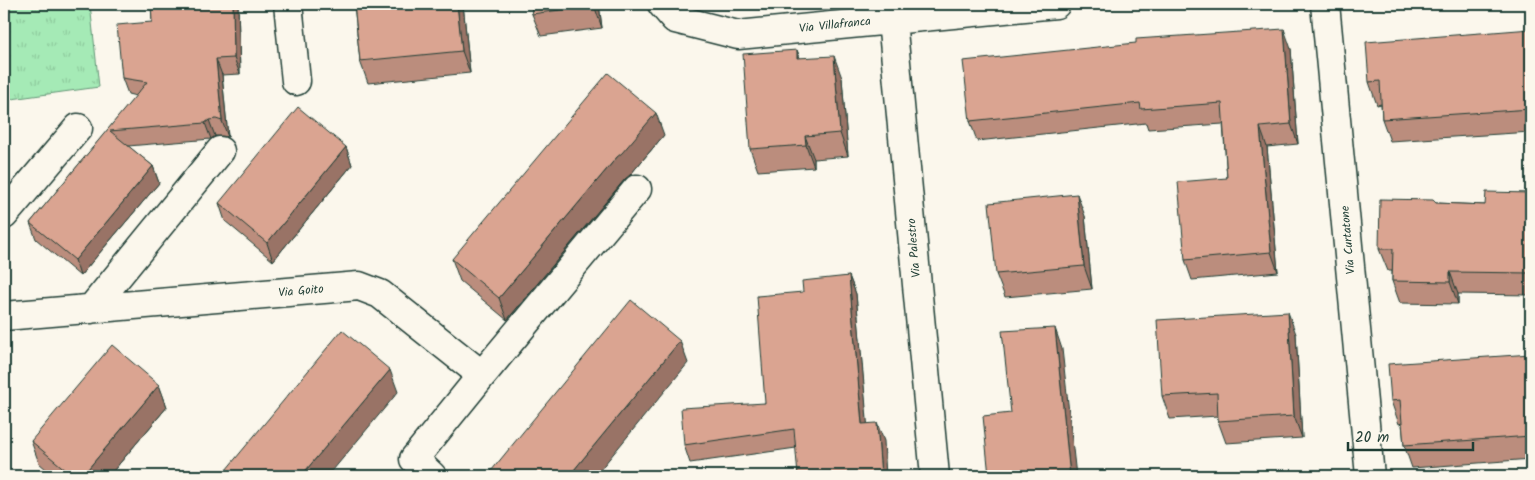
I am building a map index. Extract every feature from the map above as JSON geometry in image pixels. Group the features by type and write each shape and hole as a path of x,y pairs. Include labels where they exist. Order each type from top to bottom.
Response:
{"street":[{"path":"288,4 296,81"},
{"name":"Via Villafranca","path":"669,11 738,35 1056,4"},
{"name":"Via Curtatone","path":"1325,4 1370,476"},
{"name":"Via Palestro","path":"892,20 935,476"},
{"path":"4,215 78,128"},
{"path":"91,309 220,151"},
{"path":"432,476 414,459 637,189"},
{"name":"Via Goito","path":"4,316 359,286 380,294 482,375"}],"green space":[{"path":"4,4 90,4 99,87 4,100"}],"building":[{"path":"151,4 233,4 234,58 216,59 222,121 216,119 205,123 110,131 153,166 75,260 30,223 147,82 122,78 117,25 152,22"},
{"path":"354,4 457,4 462,51 360,61"},
{"path":"531,4 594,4 594,5 532,14"},
{"path":"1284,29 1291,124 1260,127 1271,252 1185,260 1178,182 1227,178 1222,103 1141,109 1140,103 970,121 963,61 1136,43 1136,39"},
{"path":"1531,29 1531,74 1529,74 1531,109 1382,119 1380,81 1369,82 1366,42"},
{"path":"797,50 797,58 834,56 840,133 805,136 806,145 750,149 743,54"},
{"path":"608,73 656,113 499,298 452,259"},
{"path":"298,107 346,147 267,243 219,203"},
{"path":"1486,192 1531,193 1531,273 1450,272 1450,282 1392,281 1393,249 1379,249 1380,199 1433,200 1436,203 1485,205"},
{"path":"1077,194 1084,266 996,274 989,203"},
{"path":"849,276 862,424 877,423 881,476 798,476 794,429 684,445 681,408 765,403 757,296 803,292 802,281"},
{"path":"631,300 680,341 569,476 487,476"},
{"path":"1288,312 1294,416 1218,421 1217,393 1162,396 1157,320"},
{"path":"1055,328 1070,476 989,476 983,416 1011,413 1002,331"},
{"path":"342,330 390,370 301,476 221,476"},
{"path":"112,345 159,385 82,476 73,476 31,441"},
{"path":"1531,354 1531,436 1404,445 1400,400 1391,401 1388,364"}]}
